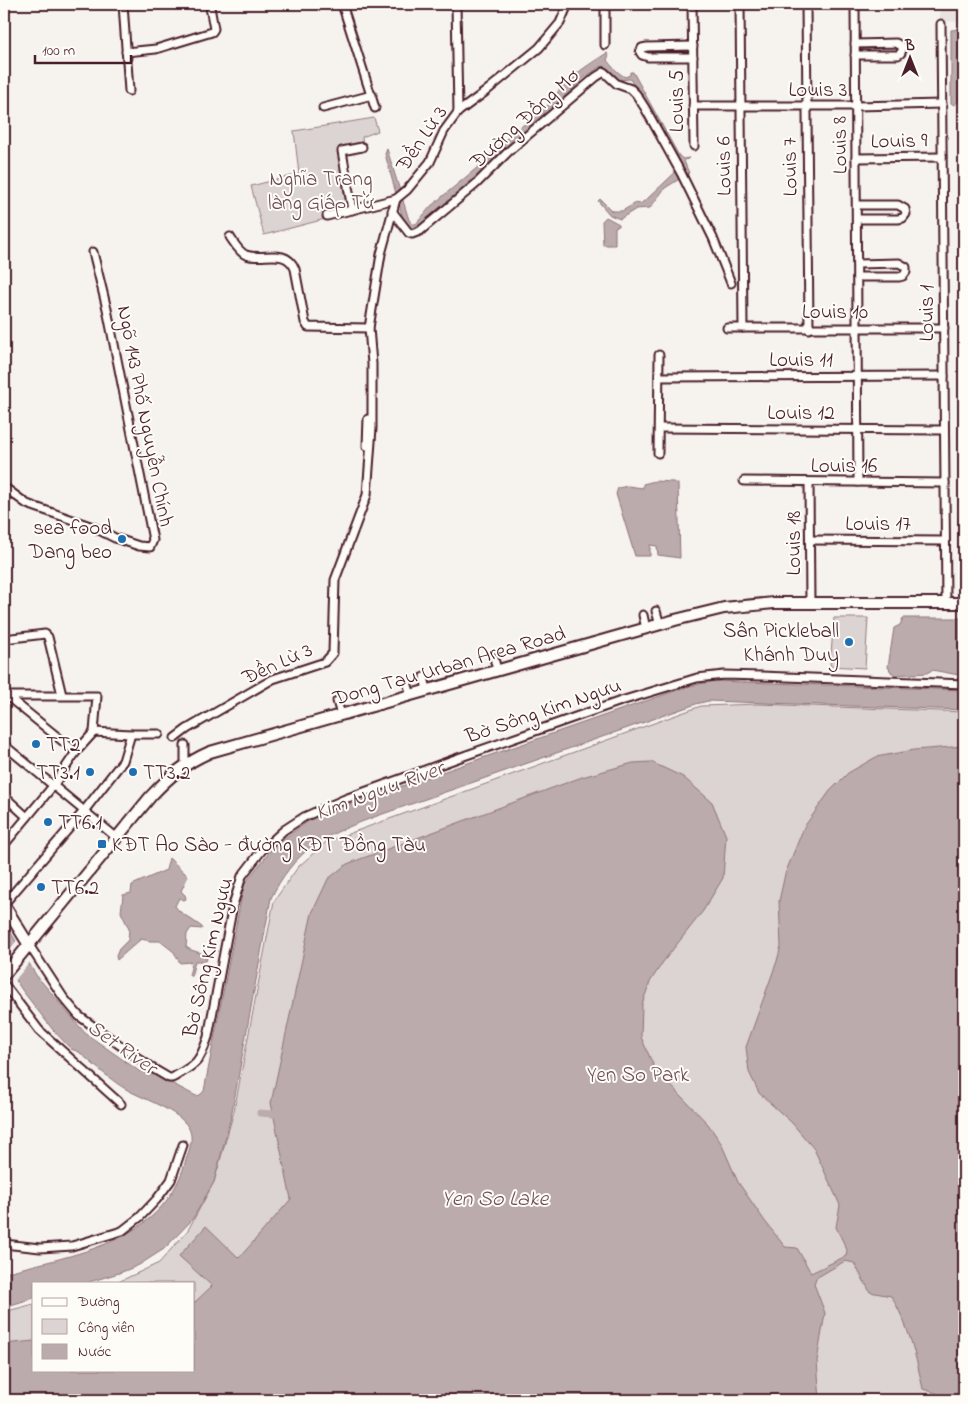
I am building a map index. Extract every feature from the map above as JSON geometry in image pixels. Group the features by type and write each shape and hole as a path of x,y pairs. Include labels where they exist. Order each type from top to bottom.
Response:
{"main road":[{"name":"Dong Tau Urban Area Road","path":"5,973 163,783 185,765 210,752 497,670 724,608 774,603 964,603"},
{"path":"4,905 28,947"}],"street":[{"path":"123,4 130,91"},
{"path":"342,4 375,108"},
{"path":"456,4 458,112"},
{"name":"Đền Lừ 3","path":"175,738 272,679 325,662 333,653 334,580 367,495 372,428 372,364 369,328 381,254 396,199 403,194 430,162 444,131 458,112 539,48 560,22 568,4"},
{"path":"605,4 605,45"},
{"name":"Louis 5","path":"692,4 694,146"},
{"name":"Louis 6","path":"740,4 743,328"},
{"name":"Louis 7","path":"806,4 809,329"},
{"name":"Louis 8","path":"855,4 858,482"},
{"path":"126,52 156,50 212,32 214,29 210,7"},
{"name":"Louis 1","path":"941,24 946,602"},
{"path":"855,44 896,44 903,47 901,53 898,54 855,55"},
{"name":"Louis 5","path":"693,46 647,47 642,48 640,52 648,57 693,57"},
{"name":"Đường Đồng Mơ","path":"392,211 409,233 412,234 420,231 476,184 510,150 604,72 617,84 631,89 645,108 681,173 713,238 731,283"},
{"path":"323,108 372,95"},
{"name":"Louis 3","path":"693,106 942,104"},
{"path":"352,210 342,151 362,147"},
{"name":"Louis 9","path":"856,158 942,157"},
{"path":"327,216 396,199"},
{"name":"Louis 8","path":"857,205 898,205 905,209 906,214 903,218 898,219 857,219"},
{"path":"230,237 236,246 246,254 285,257 292,261 305,322 308,327 369,328"},
{"name":"Ngõ 143 Phố Nguyễn Chính","path":"4,487 23,502 93,527 115,538 139,546 150,546 154,540 108,309 93,252"},
{"path":"858,264 899,263 906,268 904,276 899,277 858,277"},
{"name":"Louis 10","path":"728,328 944,328"},
{"path":"658,454 659,355"},
{"name":"Louis 11","path":"659,376 944,376"},
{"name":"Louis 12","path":"659,428 944,430"},
{"name":"Louis 16","path":"744,482 945,482"},
{"name":"Louis 18","path":"809,482 810,603"},
{"name":"Louis 17","path":"810,540 945,541"},
{"path":"656,611 660,625"},
{"path":"643,615 646,629"},
{"path":"4,639 45,634 48,637 62,695"},
{"path":"494,658 497,670"},
{"name":"Bờ Sông Kim Ngưu","path":"28,947 63,997 79,1016 169,1078 190,1068 202,1055 208,1037 233,905 242,876 262,850 284,830 304,817 345,799 467,755 621,701 697,678 724,675 964,684"},
{"path":"424,677 427,690"},
{"path":"407,682 411,695"},
{"path":"4,845 53,786 76,752 94,732 97,696 5,697"},
{"path":"5,697 76,752"},
{"path":"337,701 341,715"},
{"path":"94,732 159,734"},
{"path":"4,905 84,811 123,761 131,734"},
{"path":"4,744 116,838"},
{"path":"185,745 185,765"},
{"path":"4,796 27,817"},
{"path":"4,984 39,1030 121,1104"},
{"path":"4,1244 40,1248 72,1246 122,1231 140,1217 162,1193 171,1180 183,1145"}],"shaded area":[{"path":"940,4 964,4 964,21 940,22"}],"green space":[{"name":"Nghĩa Trang làng Giáp Tứ","path":"374,118 378,131 362,137 363,146 342,151 352,212 264,235 251,186 299,174 294,131"},
{"name":"Sân Pickleball Khánh Duy","path":"834,618 868,618 865,668 830,666"},
{"name":"Yen So Lake","path":"759,704 964,712 964,1400 4,1400 4,1312 32,1305 32,1372 195,1372 195,1282 118,1282 159,1263 188,1230 214,1182 234,1111 274,901 298,867 326,842 701,706"}],"water":[{"path":"964,29 964,100 960,100 954,105 951,103 951,30"},
{"path":"607,53 609,55 607,60 620,74 625,77 630,75 630,72 633,72 679,156 683,159 689,158 684,161 689,173 665,188 650,208 636,209 620,219 610,215 598,201 600,199 612,211 622,211 636,203 640,204 682,166 630,79 619,80 610,70 601,66 584,78 536,124 509,145 493,163 418,229 410,230 405,226 385,154 387,149 409,220 416,224 431,206 478,167 506,139 553,101 562,87 584,68"},
{"path":"606,217 619,224 619,226 615,227 615,245 603,245 602,221"},
{"path":"655,481 678,484 680,558 658,555 657,546 650,545 650,556 635,556 616,494 618,488 628,486 643,488 643,484"},
{"path":"903,618 964,618 964,676 932,670 927,673 895,675 891,672 888,667 894,628 900,625"},
{"path":"715,681 964,690 964,710 708,701 377,816 321,840 295,862 279,883 271,898 231,1117 214,1182 192,1220 164,1249 139,1265 89,1282 32,1282 32,1299 4,1307 4,1273 86,1251 112,1241 136,1228 157,1212 173,1190 185,1163 190,1148 191,1133 186,1124 174,1113 118,1084 79,1052 71,1049 53,1030 22,990 4,962 4,921 36,975 85,1033 139,1071 152,1073 196,1096 200,1095 204,1091 244,884 276,844 314,817 689,686"},
{"name":"Yen So Lake","path":"964,746 964,1395 955,1399 923,1389 915,1353 903,1318 891,1296 870,1292 854,1263 845,1261 816,1278 814,1284 825,1313 817,1361 820,1400 4,1400 4,1344 32,1341 32,1372 195,1372 195,1302 212,1286 179,1256 206,1226 239,1258 291,1199 271,1103 312,913 328,879 347,864 582,777 633,763 651,762 683,777 712,802 726,836 723,878 703,911 663,962 650,982 642,1004 641,1037 655,1069 708,1124 721,1143 738,1182 785,1247 797,1248 811,1273 846,1256 847,1250 836,1227 840,1205 814,1149 792,1123 759,1093 749,1072 746,1047 781,946 779,901 785,874 804,827 830,791 848,773 876,757 914,750"},
{"path":"169,858 188,876 181,891 186,899 179,898 175,906 202,927 202,929 191,928 187,934 186,947 207,955 206,961 195,961 191,977 189,975 192,964 190,962 180,963 174,952 160,941 141,939 117,960 116,956 119,949 128,940 129,929 121,912 123,895 131,893 132,885 166,870"}],"pier":[{"path":"18,939 31,961 15,980 4,965 4,957"}],"waterway":[{"path":"260,1113 273,1114"}],"place":[{"name":"sea food Dang beo","path":"122,539"},
{"name":"Sân Pickleball Khánh Duy","path":"849,642"},
{"name":"TT2","path":"36,744"},
{"name":"TT3.1","path":"90,772"},
{"name":"TT3.2","path":"133,772"},
{"name":"TT6.1","path":"48,822"},
{"name":"KĐT Ao Sào - đường KĐT Đồng Tàu","path":"102,844"},
{"name":"TT6.2","path":"41,887"}],"water label":[{"name":"Kim Nguu River","path":"379,789"},
{"name":"Set River","path":"123,1046"}],"park label":[{"name":"Yen So Park","path":"638,1074"}]}
